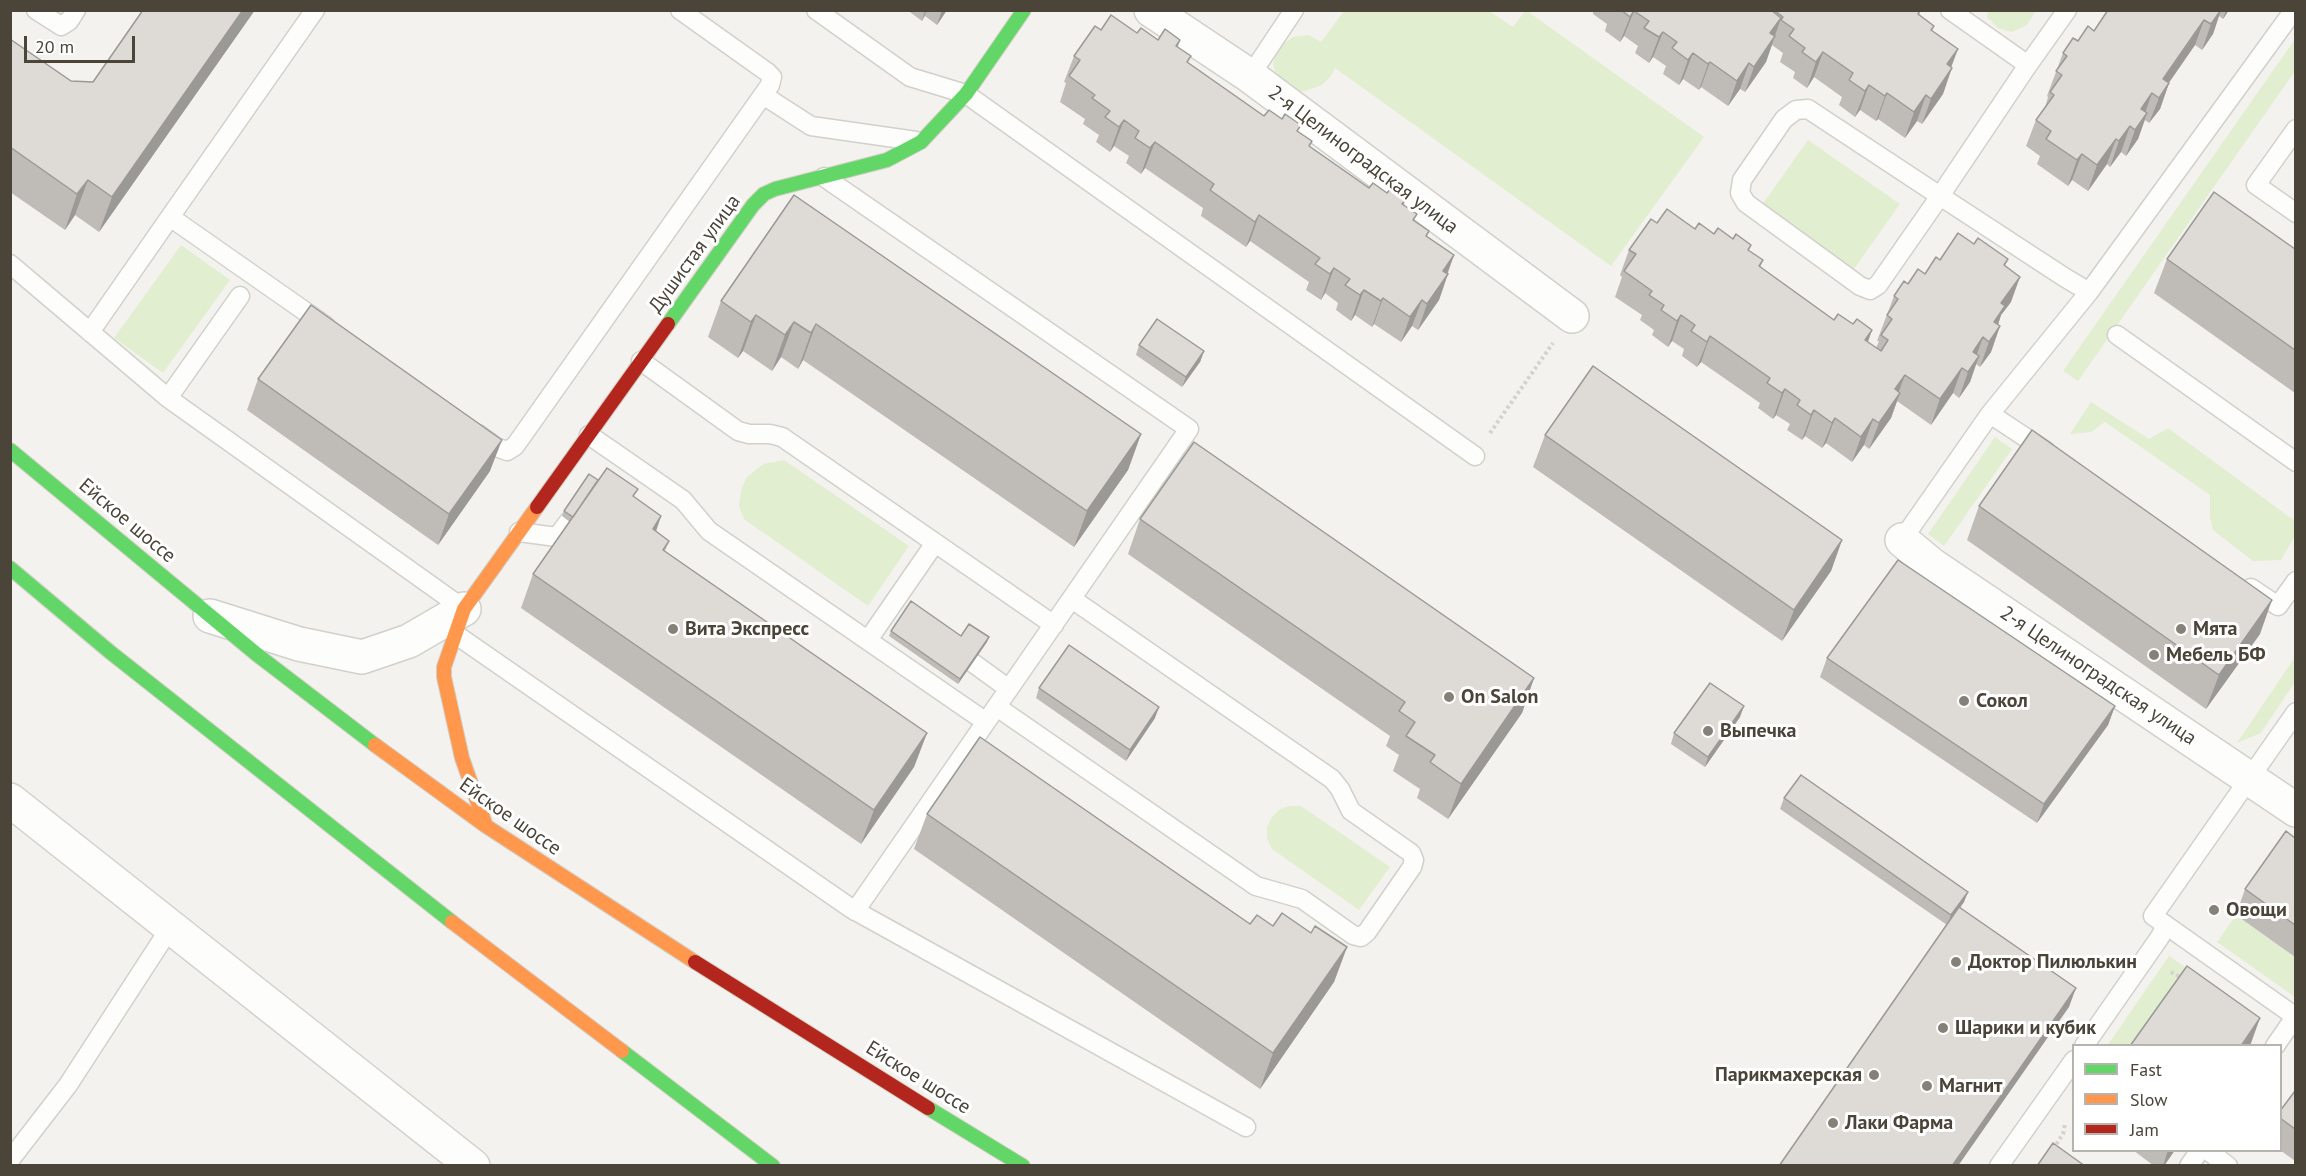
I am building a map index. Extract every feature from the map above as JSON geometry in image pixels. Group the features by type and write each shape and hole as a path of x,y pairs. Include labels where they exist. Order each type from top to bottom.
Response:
{"main road":[{"name":"Душистая улица","path":"486,826 462,758 444,677 444,667 459,622 519,532 753,205 764,194 775,189 887,160 921,142 966,94 1024,10"},
{"name":"Ейское шоссе","path":"10,450 326,709 486,826 740,991 1023,1166"},
{"path":"10,568 110,652 392,876 773,1166"}],"street":[{"name":"2-я Целиноградская улица","path":"1151,10 1250,76 1572,316"},
{"name":"2-я Целиноградская улица","path":"1902,540 1932,565 2295,810"},
{"path":"210,616 299,644 362,657 459,622"},
{"path":"10,800 473,1166"}],"lane":[{"path":"36,10 61,26 69,21 76,10"},
{"path":"90,332 315,10"},
{"path":"468,427 496,447 507,451 515,446 764,94 772,77 681,10"},
{"path":"816,10 910,77 966,94 1475,456"},
{"path":"1250,76 1294,10"},
{"path":"1950,10 2028,65"},
{"path":"2067,10 2028,65 1940,196 1878,285 1870,290 1860,286 1746,203 1740,193 1742,180 1784,119 1796,110 1808,109 1940,196 2089,292"},
{"path":"1902,540 1990,414 2089,292 2294,10"},
{"path":"764,94 811,126 921,142"},
{"path":"2295,129 2256,185 2295,213"},
{"path":"824,177 1189,429 855,911"},
{"path":"170,217 343,339"},
{"path":"10,264 168,398 459,622 855,911 1246,1127"},
{"path":"168,398 240,296"},
{"path":"2117,335 2295,462"},
{"path":"641,362 738,431 782,437 1054,625"},
{"path":"1990,414 2061,462"},
{"path":"589,435 683,500 709,531 868,640 992,715 1256,886 1302,899 1353,935 1360,936 1367,932 1412,867 1414,860 1411,853 1352,811 1332,779 1072,599"},
{"path":"519,532 557,537 569,521"},
{"path":"868,640 935,543"},
{"path":"2238,580 2278,606 2295,580"},
{"path":"973,663 1010,689"},
{"path":"2277,1044 2295,1017 2153,916 2295,712"},
{"path":"2085,1044 2166,925"},
{"path":"10,1160 68,1085 170,928"},
{"path":"1998,1166 2072,1061"},
{"path":"2189,1166 2199,1152"},
{"path":"2210,1152 2228,1166"}],"path":[{"path":"1475,456 1572,316"},
{"path":"2165,980 2172,971 2190,983"},
{"path":"2049,1156 2054,1149"}],"green space":[{"path":"1988,10 2036,11 2027,25 2012,32 1998,28 1987,17"},
{"path":"1344,11 1489,11 1513,27 1527,11 1704,137 1611,266 1335,68 1322,85 1297,92 1276,75 1273,64 1280,46 1293,37 1309,35 1321,42"},
{"path":"2295,39 2295,71 2078,381 2063,371"},
{"path":"1808,140 1900,204 1854,269 1762,205"},
{"path":"181,245 230,280 163,373 114,338"},
{"path":"2091,402 2149,439 2168,428 2295,521 2295,536 2281,560 2253,561 2213,530 2210,517 2210,495 2105,422 2091,432 2070,434"},
{"path":"1995,437 2012,449 1944,546 1928,534"},
{"path":"784,460 909,546 868,606 744,519 739,506 746,478 763,464"},
{"path":"2295,657 2295,682 2261,733 2237,743"},
{"path":"1301,806 1390,867 1359,910 1272,849 1267,838 1267,827 1272,817 1280,809"},
{"path":"2236,915 2295,957 2295,997 2217,942"},
{"path":"2169,956 2245,1008 2137,1044 2108,1044"}],"building":[{"path":"143,10 243,10 112,197 88,180 77,194 10,147 10,39 71,81 93,82"},
{"path":"1621,10 1771,10 1781,18 1770,33 1775,36 1754,67 1749,63 1737,81 1693,53 1688,60 1672,48 1677,42 1663,32 1659,37 1644,28 1649,21 1634,11 1630,17"},
{"path":"1774,10 1920,10 1918,14 1934,26 1931,30 1958,49 1947,64 1952,68 1931,99 1926,95 1914,112 1887,93 1885,96 1869,85 1865,91 1849,80 1853,73 1823,52 1816,62 1802,52 1805,48 1789,36 1794,29 1781,20 1783,17"},
{"path":"2108,10 2221,10 2211,24 2204,20 2163,79 2169,83 2159,98 2152,93 2141,109 2147,113 2135,130 2130,126 2119,141 2116,139 2097,165 2082,154 2077,160 2046,139 2051,131 2036,120 2054,95 2050,92 2062,75 2056,71 2067,56 2063,53 2073,38 2078,41 2088,26 2094,31"},
{"path":"1111,15 1137,33 1141,28 1158,40 1165,29 1180,40 1176,46 1191,56 1187,62 1264,116 1269,110 1282,119 1285,114 1301,125 1297,131 1312,141 1309,146 1369,188 1373,183 1387,193 1391,188 1406,199 1402,204 1417,214 1413,220 1429,231 1426,236 1454,255 1443,271 1448,274 1427,304 1422,300 1410,317 1383,298 1381,301 1364,290 1360,295 1345,285 1350,279 1334,268 1330,274 1315,264 1320,258 1259,215 1255,222 1210,190 1214,184 1155,142 1150,148 1135,138 1139,131 1124,120 1119,127 1105,117 1110,111 1092,98 1095,95 1069,76 1080,60 1074,56 1095,26 1101,30"},
{"path":"2214,192 2295,249 2295,350 2167,259"},
{"path":"794,195 1141,434 1087,511 816,324 811,333 794,322 785,335 756,315 751,322 721,301"},
{"path":"1667,209 1695,229 1699,223 1714,234 1718,228 1733,239 1736,234 1751,245 1748,250 1763,260 1759,266 1834,320 1838,314 1853,324 1857,319 1872,330 1865,340 1881,351 1888,340 1881,335 1892,319 1887,315 1898,299 1894,296 1904,281 1908,284 1918,269 1925,274 1936,257 1940,260 1958,233 1974,244 1978,238 2008,259 2004,265 2020,277 2001,303 2005,306 1994,322 2000,326 1989,342 1983,337 1973,352 1979,356 1968,372 1962,368 1940,399 1905,375 1895,389 1900,393 1879,423 1873,419 1861,437 1835,418 1832,423 1814,410 1811,415 1797,405 1800,400 1785,389 1782,393 1767,383 1770,378 1710,336 1707,342 1691,331 1695,325 1681,315 1677,321 1661,310 1664,305 1649,295 1652,291 1624,271 1636,254 1629,250 1651,219 1657,223"},
{"path":"311,305 502,440 449,514 258,379"},
{"path":"1157,319 1204,351 1186,377 1139,345"},
{"path":"1593,366 1842,540 1794,610 1545,435"},
{"path":"2032,430 2272,600 2219,675 1979,506"},
{"path":"1194,442 1534,678 1461,784 1430,762 1435,755 1406,736 1415,722 1399,711 1405,702 1140,519"},
{"path":"607,468 638,489 633,496 661,516 653,529 669,541 663,550 927,733 874,810 533,574"},
{"path":"589,474 598,480 573,517 564,511"},
{"name":"Сокол","path":"1898,560 2115,706 2044,804 1827,658"},
{"path":"911,601 961,636 969,624 989,637 960,679 891,631"},
{"path":"1069,645 1159,707 1130,750 1039,688"},
{"path":"1710,683 1744,706 1708,757 1674,733"},
{"path":"980,737 1250,924 1257,915 1273,926 1282,913 1311,933 1315,926 1347,947 1273,1053 927,814"},
{"path":"1801,775 1968,892 1951,915 1784,798"},
{"path":"2286,831 2295,838 2295,925 2245,889"},
{"name":"Магнит","path":"1959,907 2076,988 1952,1166 1779,1166"},
{"path":"2187,966 2260,1018 2242,1044 2131,1044"},
{"path":"2295,1091 2295,1129 2282,1119 2282,1108"},
{"path":"2053,1143 2085,1166 2037,1166"}],"traffic: fast":[{"path":"668,324 753,205 764,194 775,189 887,160 921,142 966,94 1024,10"},
{"path":"10,450 260,657 375,745"},
{"path":"10,568 110,652 452,922"},
{"path":"622,1051 773,1166"},
{"path":"928,1108 1023,1166"}],"traffic: slow":[{"path":"486,826 462,758 444,677 444,667 464,609 537,507"},
{"path":"375,745 486,826 695,962"},
{"path":"452,922 622,1051"}],"traffic: jam":[{"path":"537,507 668,324"},
{"path":"695,962 928,1108"}],"place":[{"name":"Вита Экспресс","path":"673,629"},
{"name":"Мята","path":"2181,629"},
{"name":"Мебель БФ","path":"2154,655"},
{"name":"On Salon","path":"1449,697"},
{"name":"Сокол","path":"1964,701"},
{"name":"Выпечка","path":"1708,731"},
{"name":"Овощи","path":"2214,910"},
{"name":"Доктор Пилюлькин","path":"1956,962"},
{"name":"Шарики и кубик","path":"1943,1028"},
{"name":"Парикмахерская","path":"1874,1075"},
{"name":"Магнит","path":"1927,1086"},
{"name":"Лаки Фарма","path":"1833,1123"}]}
